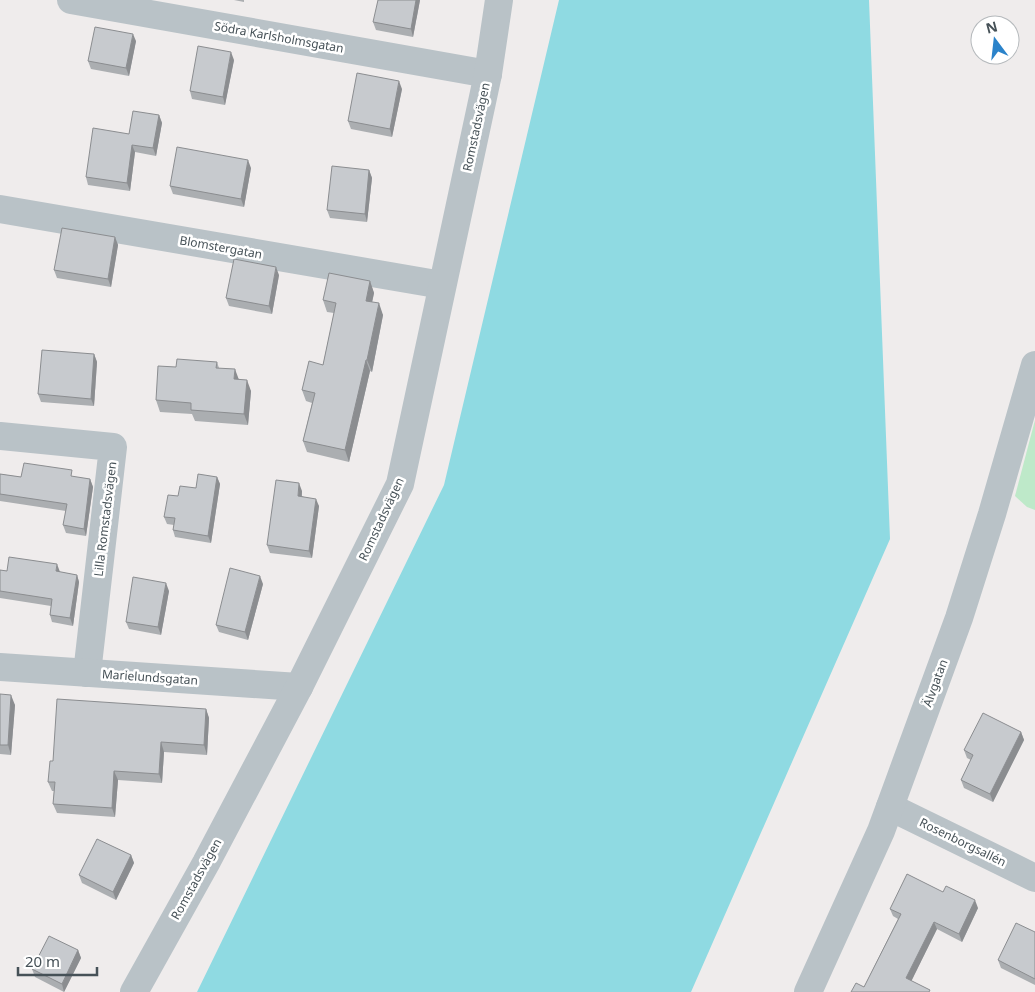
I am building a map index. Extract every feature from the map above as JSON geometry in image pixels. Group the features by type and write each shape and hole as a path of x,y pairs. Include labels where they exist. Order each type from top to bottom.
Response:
{"street":[{"name":"Södra Karlsholmsgatan","path":"71,0 488,74"},
{"name":"Romstadsvägen","path":"134,992 206,864 299,687 400,484 488,74 499,0"},
{"name":"Blomstergatan","path":"0,209 442,285"},
{"name":"Älvgatan","path":"808,992 890,807 959,618 992,514 1035,365"},
{"name":"Lilla Romstadsvägen","path":"0,436 113,447 87,673"},
{"name":"Marielundsgatan","path":"0,667 299,687"},
{"name":"Rosenborgsallén","path":"890,807 1035,878"}],"green space":[{"path":"1035,420 1035,510 1027,507 1015,496"}],"water":[{"path":"559,0 869,0 890,539 691,992 197,992 444,485"}],"building":[{"path":"378,0 416,0 411,29 373,22"},
{"path":"95,27 133,34 126,68 88,61"},
{"path":"198,46 231,52 223,97 190,91"},
{"path":"357,73 399,81 390,129 348,121"},
{"path":"133,111 159,115 153,148 132,145 127,183 86,177 93,128 129,134"},
{"path":"177,147 248,160 241,199 170,186"},
{"path":"332,166 369,170 365,214 327,210"},
{"path":"62,228 115,237 108,279 54,270"},
{"path":"234,259 276,267 269,306 226,298"},
{"path":"329,273 370,281 366,301 379,303 345,450 303,441 315,393 302,390 309,361 323,365 336,303 323,300"},
{"path":"42,350 94,354 91,399 38,394"},
{"path":"177,359 217,362 216,368 235,369 234,379 247,380 244,414 191,410 191,403 156,400 158,366 176,367"},
{"path":"24,463 72,470 71,476 90,479 84,529 63,525 67,504 0,494 0,474 21,477"},
{"path":"198,474 217,477 208,536 173,530 175,518 164,517 168,495 178,496 180,486 196,488"},
{"path":"276,480 299,483 298,496 316,499 309,551 267,545"},
{"path":"9,557 57,564 56,571 77,575 70,618 50,615 52,599 0,591 0,570 7,571"},
{"path":"230,568 260,576 245,632 216,625"},
{"path":"133,577 166,583 158,627 126,622"},
{"path":"0,694 11,695 8,745 0,745"},
{"path":"57,699 206,709 204,745 161,742 159,774 114,771 112,808 53,804 55,782 48,782 50,761 53,761"},
{"path":"983,713 1021,732 990,794 961,780 973,755 964,750"},
{"path":"97,839 131,855 113,892 79,875"},
{"path":"907,874 943,892 946,886 975,900 959,934 934,922 906,978 930,990 929,992 851,992 856,983 864,987 901,914 890,909"},
{"path":"1016,923 1035,932 1035,979 998,960"},
{"path":"49,936 78,950 62,984 32,969"}]}
